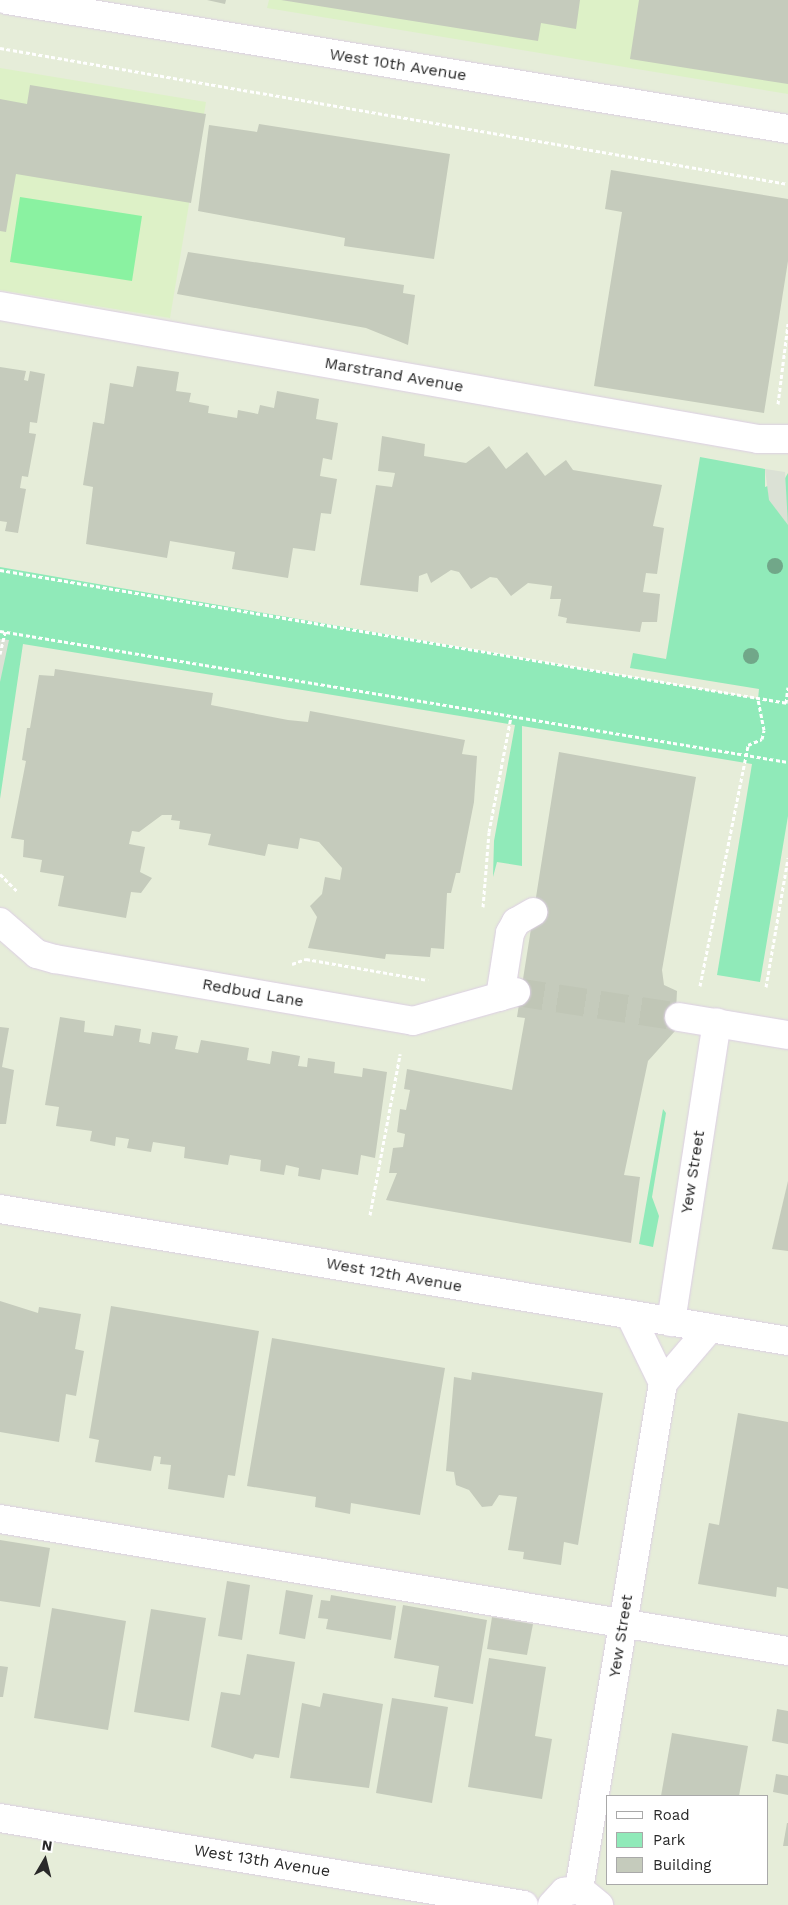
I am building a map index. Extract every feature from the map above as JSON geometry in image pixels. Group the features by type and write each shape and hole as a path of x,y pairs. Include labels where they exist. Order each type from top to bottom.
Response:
{"street":[{"name":"West 10th Avenue","path":"8,0 788,129"},
{"name":"Marstrand Avenue","path":"0,306 758,439 783,427"},
{"name":"Redbud Lane","path":"0,922 37,954 55,959 413,1021 508,995 510,933 516,922 533,912"},
{"path":"697,1020 788,1035"},
{"name":"Yew Street","path":"671,1322 697,1020"},
{"name":"West 12th Avenue","path":"0,1209 788,1341"},
{"path":"630,1314 664,1383 710,1328"},
{"name":"Yew Street","path":"589,1897 622,1624 664,1383"},
{"path":"0,1519 788,1651"},
{"name":"West 13th Avenue","path":"0,1818 524,1905"},
{"path":"552,1905 564,1892 589,1897"}],"path":[{"path":"0,48 788,184"},
{"path":"783,427 777,396 788,324"},
{"path":"0,570 758,699 787,703 788,687"},
{"path":"0,631 788,762"},
{"path":"0,654 6,632"},
{"path":"697,1020 746,754 748,746 762,739 764,730 758,699"},
{"path":"482,915 489,832 511,717"},
{"path":"766,987 788,858"},
{"path":"0,874 21,895"},
{"path":"284,963 306,959 439,982"},
{"path":"370,1216 401,1048"}],"shaded area":[{"path":"269,0 788,0 788,94 267,8"},
{"path":"0,68 206,102 170,318 0,290"},
{"path":"765,469 785,472 788,525 769,500"},
{"path":"0,639 9,640 0,682"}],"green space":[{"path":"20,197 142,216 132,281 10,262"},
{"path":"700,457 765,469 765,487 784,480 788,473 788,816 760,982 717,975 752,764 522,726 522,866 497,862 493,877 494,841 515,725 23,644 0,799 0,567 758,699 759,689 630,668 633,653 666,659"},
{"path":"663,1109 666,1113 652,1197 659,1216 653,1247 639,1244"}],"building":[{"path":"207,0 226,0 225,4"},
{"path":"281,0 580,0 576,29 541,23 538,41"},
{"path":"639,0 788,0 788,84 630,59"},
{"path":"30,85 206,114 191,203 16,174 6,232 0,231 0,99 27,104"},
{"path":"259,124 450,154 434,259 344,246 345,238 198,211 209,125 257,132"},
{"path":"611,170 788,199 788,261 764,413 594,386 622,212 605,209"},
{"path":"188,252 404,285 403,293 415,295 408,345 366,328 177,294"},
{"path":"137,366 179,372 176,391 191,393 189,402 209,406 208,413 237,418 238,410 258,414 260,405 274,408 277,391 319,399 316,419 338,423 332,460 323,458 320,476 337,479 331,514 321,513 315,551 293,548 288,578 232,569 235,552 170,541 167,558 86,544 93,487 83,485 93,422 104,424 110,383 133,387"},
{"path":"0,367 26,371 24,380 28,381 30,371 45,374 37,423 30,422 29,433 36,434 28,477 22,476 20,488 26,489 18,533 5,531 7,522 0,521"},
{"path":"382,436 425,444 424,456 466,463 489,446 506,469 527,452 545,476 566,460 573,470 662,485 653,526 664,528 657,574 646,573 643,592 660,594 657,622 642,622 640,632 566,623 567,618 558,616 561,599 550,599 552,586 528,583 511,596 497,578 490,577 471,589 459,572 451,570 431,583 427,573 419,576 418,592 360,585 376,485 392,487 395,473 378,471"},
{"path":"55,669 213,693 211,705 288,720 308,722 310,711 465,740 462,754 477,756 474,802 460,873 456,873 451,893 447,893 444,949 431,948 430,957 386,954 385,959 308,948 317,917 310,906 322,894 325,877 340,880 342,868 319,842 300,838 298,849 268,844 265,856 208,845 211,834 179,829 180,821 171,820 172,815 162,815 139,832 132,831 129,844 145,847 140,872 152,878 141,893 131,892 126,918 58,906 64,876 40,872 42,860 23,857 24,840 11,838 26,761 22,760 27,728 30,728 39,675 54,676"},
{"path":"559,752 696,777 662,970 664,985 677,991 675,1031 648,1061 624,1175 640,1177 631,1243 386,1200 397,1173 389,1173 393,1148 403,1147 405,1134 397,1132 400,1109 406,1110 410,1090 404,1089 407,1069 512,1090 525,1018 517,1017"},
{"path":"60,1017 85,1021 84,1032 113,1036 115,1025 141,1029 139,1042 150,1044 152,1032 178,1036 175,1049 198,1053 201,1040 249,1048 247,1060 270,1064 272,1051 300,1056 298,1066 307,1067 308,1058 335,1062 334,1073 362,1077 363,1068 387,1072 375,1158 361,1155 358,1175 322,1169 320,1180 298,1176 299,1168 286,1165 284,1175 260,1171 261,1160 230,1155 228,1165 184,1158 185,1147 153,1142 151,1152 127,1148 129,1139 116,1137 115,1146 90,1141 92,1131 56,1126 59,1107 45,1105"},
{"path":"0,1027 9,1028 2,1067 14,1070 6,1124 0,1124"},
{"path":"788,1181 788,1251 772,1249"},
{"path":"0,1301 38,1313 39,1307 81,1314 75,1349 84,1351 76,1396 66,1394 59,1442 0,1432"},
{"path":"111,1306 259,1331 235,1476 228,1475 224,1498 168,1489 171,1465 160,1464 161,1457 154,1456 151,1471 95,1462 99,1440 89,1438"},
{"path":"272,1338 445,1368 420,1515 351,1503 350,1514 315,1507 316,1497 247,1486"},
{"path":"472,1372 603,1393 578,1545 564,1542 561,1565 523,1559 524,1552 508,1550 517,1497 499,1495 492,1506 482,1507 469,1490 456,1485 454,1472 446,1471 454,1377 471,1380"},
{"path":"738,1413 788,1422 788,1589 777,1587 776,1597 698,1584 709,1523 719,1525"},
{"path":"0,1540 50,1548 40,1607 0,1601"},
{"path":"227,1581 250,1585 242,1640 218,1636"},
{"path":"286,1590 313,1595 305,1639 279,1634"},
{"path":"331,1595 396,1606 391,1640 326,1629 328,1619 318,1618 321,1600 330,1601"},
{"path":"403,1605 487,1620 473,1704 434,1697 439,1666 394,1658"},
{"path":"52,1608 126,1621 108,1730 34,1718"},
{"path":"151,1609 206,1618 189,1721 134,1712"},
{"path":"492,1617 533,1624 527,1655 487,1649"},
{"path":"247,1654 295,1662 279,1758 255,1754 253,1759 211,1747 221,1692 240,1695"},
{"path":"489,1658 546,1667 535,1736 552,1739 542,1799 468,1787"},
{"path":"0,1666 8,1667 3,1697 0,1697"},
{"path":"323,1693 383,1704 369,1788 290,1778 302,1703 320,1707"},
{"path":"392,1698 448,1707 432,1803 376,1793"},
{"path":"777,1709 788,1711 788,1744 772,1741"},
{"path":"672,1733 748,1746 739,1795 661,1795"},
{"path":"776,1774 788,1776 788,1795 773,1792"},
{"path":"787,1823 788,1846 783,1846"}],"tunnel":[{"path":"516,992 679,1017"}]}
